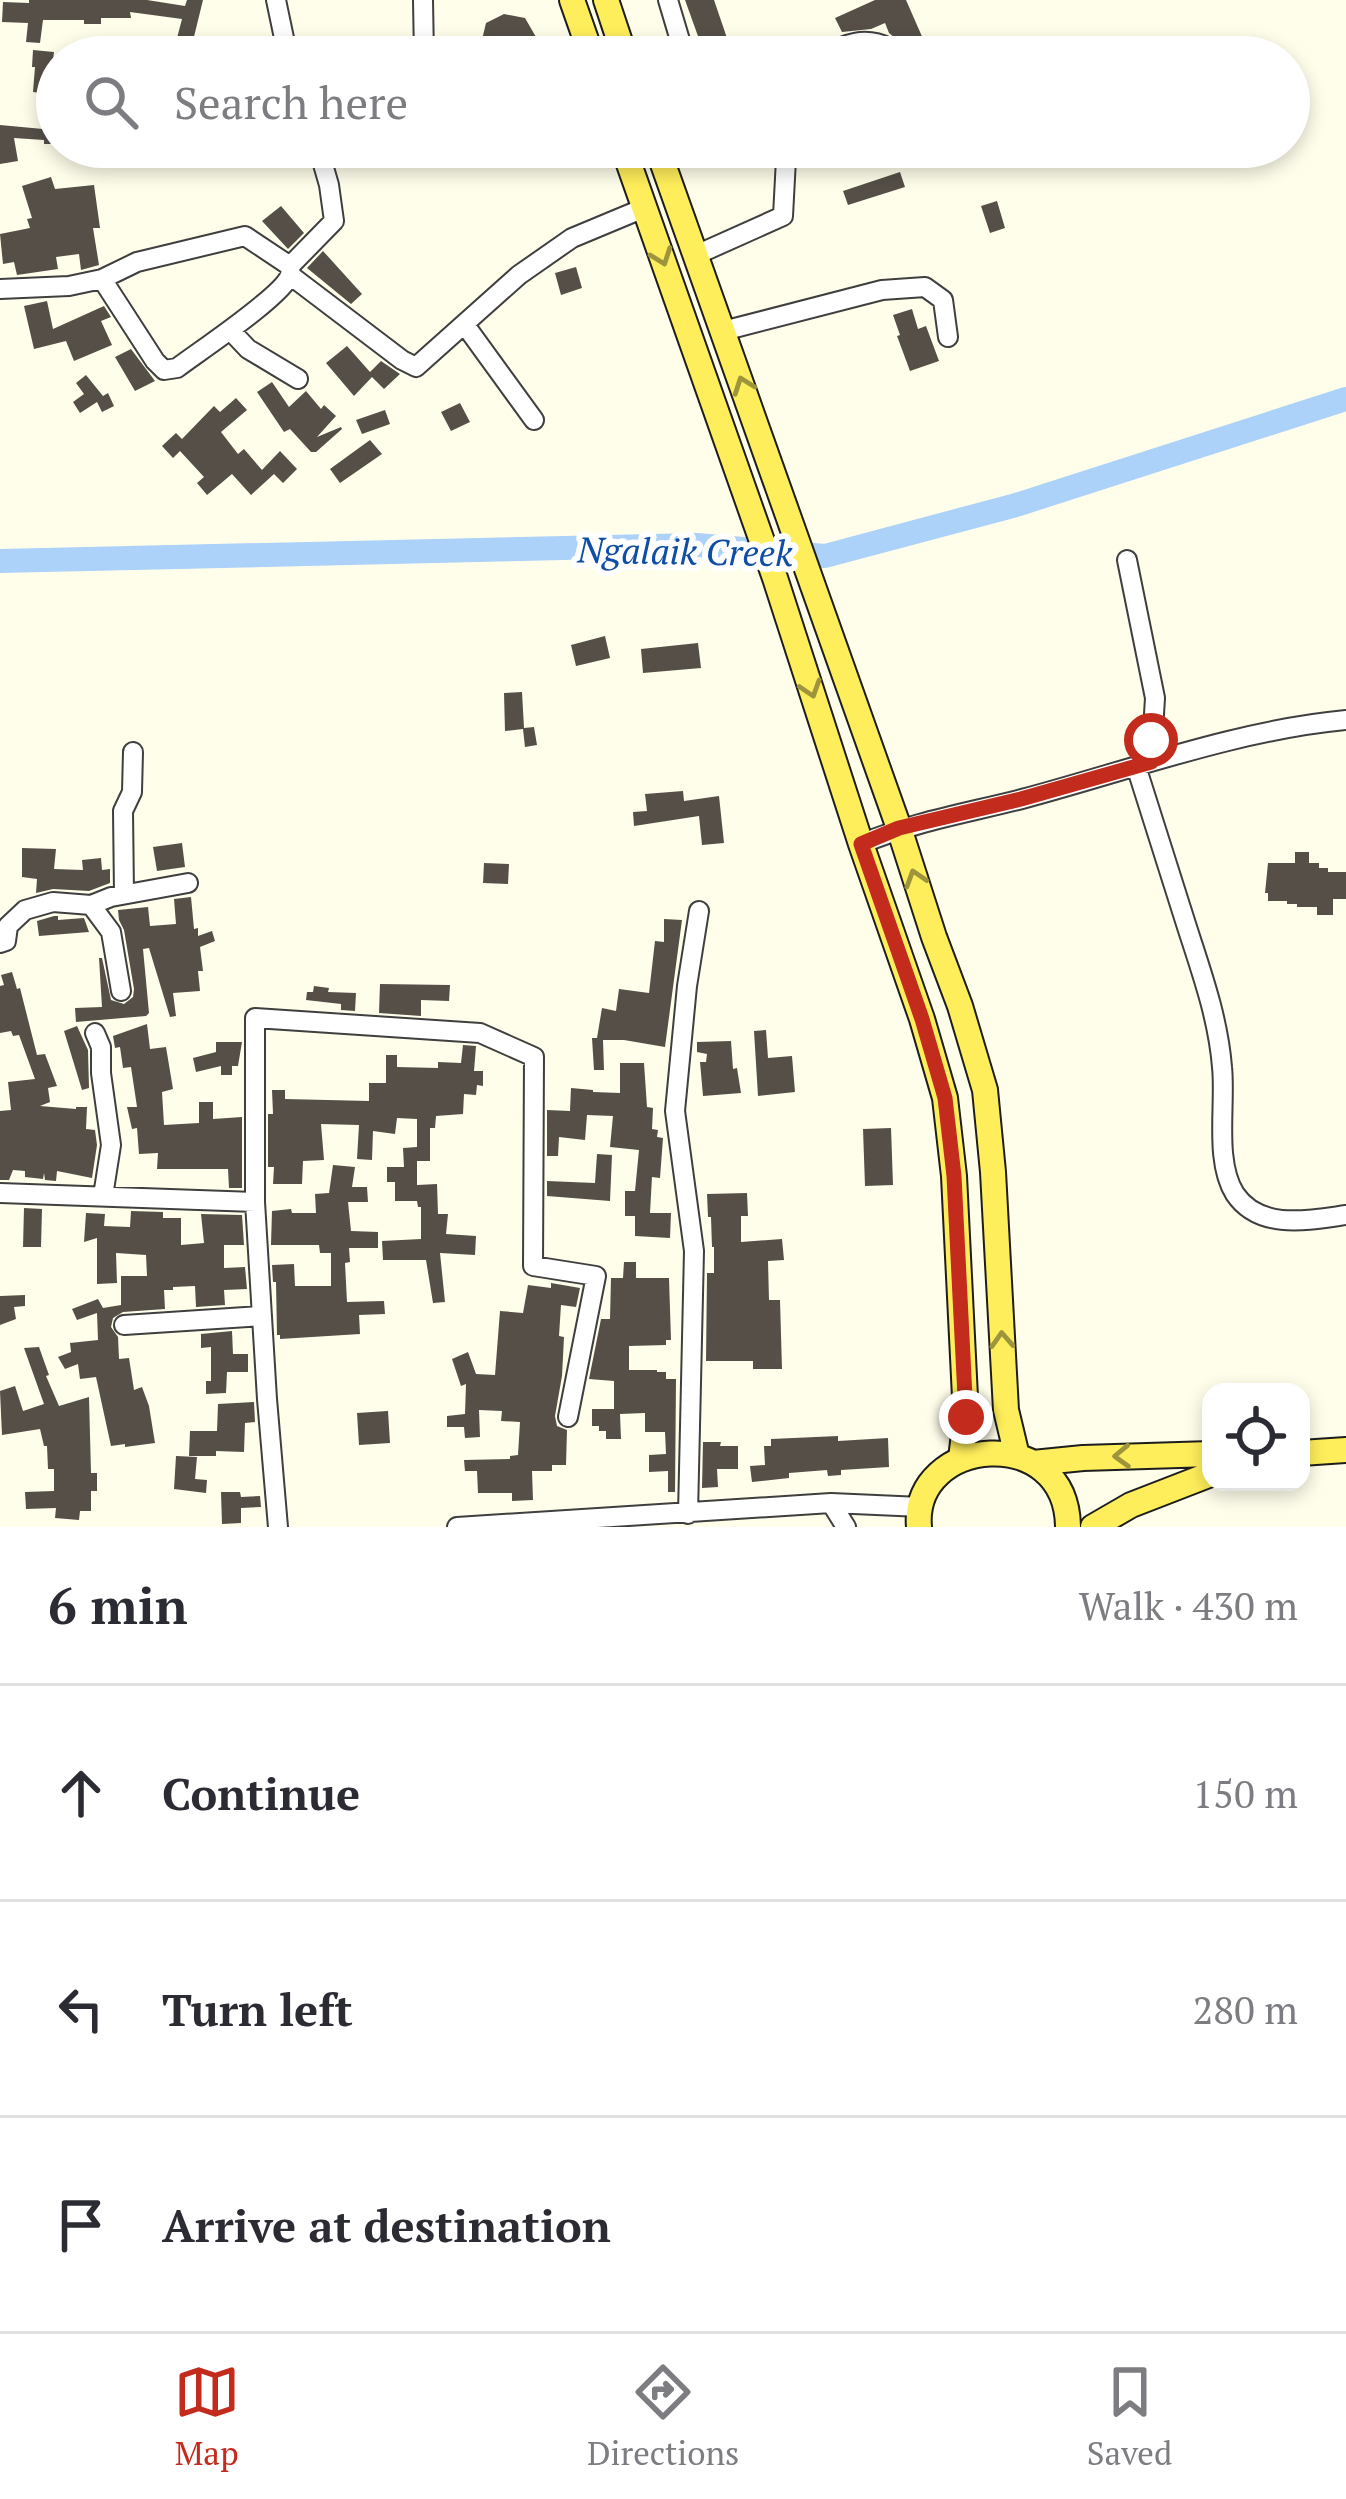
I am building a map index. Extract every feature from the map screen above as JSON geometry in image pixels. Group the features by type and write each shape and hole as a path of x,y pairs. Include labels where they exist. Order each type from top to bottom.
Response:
{"main road":[{"path":"572,0 585,36"},
{"path":"605,0 618,36"},
{"path":"630,168 751,506 945,1098 954,1176 966,1417 961,1460"},
{"path":"665,168 899,828 985,1090 994,1172 1006,1410 1025,1459 1051,1478 1063,1497 1068,1527"},
{"path":"1310,1452 1346,1450"},
{"path":"916,1519 935,1481 961,1460 979,1453 1025,1459 1202,1454"},
{"path":"1093,1527 1131,1504 1202,1477"}],"street":[{"path":"276,0 284,36"},
{"path":"423,0 424,36"},
{"path":"668,0 679,36"},
{"path":"102,279 154,361 164,370 177,368 256,310 334,221 324,168"},
{"path":"696,254 783,216 783,168"},
{"path":"0,289 69,286 102,279 137,262 245,236 402,361 416,367 519,275 572,238 644,208"},
{"path":"723,331 882,290 925,286 943,300 948,338"},
{"path":"465,325 534,420"},
{"path":"230,330 248,349 298,379"},
{"path":"1127,560 1155,698 1143,764 1215,1017 1222,1069 1222,1140 1234,1193 1251,1209 1274,1219 1301,1222 1346,1214"},
{"path":"861,844 899,828 1143,764 1307,724 1346,720"},
{"path":"124,894 124,811 132,792 133,752"},
{"path":"0,943 7,941 8,926 25,910 53,902 91,905 188,883"},
{"path":"91,905 111,932 121,991"},
{"path":"688,1514 694,1251 675,1111 699,910"},
{"path":"897,950 934,937"},
{"path":"278,1527 255,1202 255,1018 480,1033 534,1057 533,1266 596,1276 568,1417"},
{"path":"95,1034 101,1047 111,1145 103,1196"},
{"path":"0,1193 255,1202"},
{"path":"124,1324 262,1316"},
{"path":"832,1503 845,1527"},
{"path":"457,1527 832,1503 916,1519"}],"building":[{"path":"147,0 185,6 187,0 203,0 194,36 178,36 182,19 130,12 131,18 101,18 101,24 43,20 36,43 26,42 28,23 2,22 3,2"},
{"path":"685,0 714,0 726,36 698,36"},
{"path":"875,0 906,0 922,36 893,36 885,23 842,32 835,18"},
{"path":"504,14 525,18 535,36 483,36 486,23"},
{"path":"36,50 36,92 35,67"},
{"path":"0,125 36,128 36,139 14,138 18,161 0,164"},
{"path":"900,172 905,187 848,205 843,191"},
{"path":"51,177 55,189 94,185 100,228 93,228 99,265 81,270 79,254 56,257 58,269 17,275 14,262 3,264 0,234 30,228 27,219 32,218 22,186"},
{"path":"997,201 1005,228 990,233 981,206"},
{"path":"281,206 304,233 288,249 262,221"},
{"path":"323,251 362,294 351,304 307,268"},
{"path":"576,267 582,288 561,295 555,273"},
{"path":"47,301 53,329 104,306 111,317 101,321 112,345 74,361 66,341 34,349 24,306"},
{"path":"912,309 918,329 926,326 939,361 910,371 893,315"},
{"path":"347,346 370,372 381,361 400,374 384,389 372,377 354,396 326,363"},
{"path":"131,349 155,381 135,391 115,357"},
{"path":"86,375 103,396 108,393 114,406 102,412 97,402 80,413 73,402 84,394 76,383"},
{"path":"272,382 289,407 306,391 321,409 324,405 336,416 317,437 342,429 311,452 290,429 284,432 257,392"},
{"path":"236,398 247,410 221,432 238,454 244,449 262,470 280,451 297,469 283,483 274,474 251,495 232,474 207,495 197,483 204,477 180,451 173,458 162,446 176,433 182,439 214,406 220,412"},
{"path":"460,403 470,422 451,431 441,412"},
{"path":"385,410 390,424 362,434 356,420"},
{"path":"370,440 382,454 340,483 330,469"},
{"path":"605,636 610,658 576,666 571,645"},
{"path":"698,643 701,668 643,673 641,649"},
{"path":"522,692 524,728 534,727 537,745 525,747 523,729 505,731 504,693"},
{"path":"683,791 684,801 719,796 724,843 702,845 699,816 634,826 633,812 647,811 645,794"},
{"path":"182,843 185,867 157,871 153,847"},
{"path":"22,848 56,849 54,869 83,870 82,860 101,858 102,870 110,869 110,883 89,891 36,893 37,879 22,877"},
{"path":"1295,852 1309,852 1309,863 1319,863 1328,872 1346,872 1346,899 1333,899 1333,915 1317,915 1317,907 1268,901 1268,863 1295,863"},
{"path":"484,863 509,864 508,884 483,883"},
{"path":"191,897 194,929 198,928 198,936 212,931 215,941 200,947 200,991 173,993 176,1016 170,1017 149,948 143,949 149,1013 76,1022 75,1008 102,1007 99,958 111,1000 124,1004 133,997 118,910 148,907 150,926 176,924 174,899"},
{"path":"54,916 58,920 84,918 89,932 39,936 37,921"},
{"path":"664,919 682,920 665,1047 603,1040 604,1070 594,1070 592,1038 597,1038 602,1008 616,1011 619,989 649,993 655,941 664,942"},
{"path":"12,972 37,1055 45,1054 57,1086 48,1088 50,1102 40,1106 87,1107 86,1129 95,1130 97,1145 92,1178 57,1171 56,1181 45,1180 44,1173 43,1179 13,1170 9,1180 0,1180 0,1111 11,1110 8,1082 35,1079 19,1035 0,1033 1,975"},
{"path":"380,984 450,985 449,1001 421,1000 421,1016 379,1013"},
{"path":"314,986 329,988 328,992 356,993 355,1011 341,1010 341,1004 306,1000"},
{"path":"147,1024 150,1049 166,1047 173,1089 162,1092 164,1125 199,1123 199,1102 213,1102 213,1119 242,1117 242,1188 229,1188 228,1169 157,1169 158,1153 139,1154 137,1128 132,1129 127,1107 137,1107 131,1067 123,1068 113,1036"},
{"path":"77,1026 88,1050 89,1088 82,1090 64,1031"},
{"path":"766,1030 768,1058 792,1056 795,1092 758,1096 754,1031"},
{"path":"731,1041 741,1093 703,1096 700,1062 706,1062 707,1054 697,1052 697,1042"},
{"path":"216,1042 242,1042 232,1075 221,1075 221,1066 196,1072 193,1058 216,1052"},
{"path":"463,1045 476,1046 474,1071 483,1071 483,1086 477,1085 476,1095 464,1094 463,1114 436,1116 435,1128 430,1128 430,1161 417,1161 417,1185 437,1184 438,1214 448,1214 446,1234 476,1236 475,1255 440,1253 445,1302 433,1303 426,1260 383,1260 382,1241 421,1239 421,1207 417,1201 395,1201 395,1182 387,1182 387,1167 404,1167 403,1148 417,1147 417,1119 397,1118 395,1134 373,1131 372,1160 357,1159 359,1125 321,1124 324,1160 303,1161 302,1184 273,1184 274,1167 268,1167 268,1114 273,1114 272,1090 285,1090 285,1099 369,1101 369,1083 386,1083 386,1055 397,1055 397,1067 438,1068 438,1062 461,1063"},
{"path":"620,1063 644,1063 652,1129 663,1138 660,1178 652,1177 650,1213 671,1213 670,1238 635,1236 635,1216 625,1216 625,1191 635,1191 639,1150 610,1147 613,1116 587,1115 585,1140 559,1137 558,1156 547,1156 547,1110 570,1111 571,1088 620,1093"},
{"path":"891,1128 893,1185 865,1186 863,1129"},
{"path":"597,1154 612,1155 610,1201 547,1196 547,1181 595,1183"},
{"path":"333,1165 355,1167 352,1187 367,1187 368,1202 348,1202 351,1231 378,1232 378,1248 349,1248 347,1302 384,1301 385,1314 359,1315 360,1334 280,1339 272,1265 294,1264 295,1286 331,1286 331,1253 320,1253 319,1245 271,1245 272,1211 316,1213 315,1194 329,1193"},
{"path":"747,1193 748,1216 741,1216 741,1242 782,1239 784,1260 768,1261 769,1300 780,1300 782,1369 753,1369 753,1361 706,1361 707,1273 714,1273 707,1194"},
{"path":"24,1208 42,1209 41,1247 23,1247"},
{"path":"131,1211 181,1218 181,1245 204,1243 201,1214 242,1215 244,1245 224,1245 224,1268 245,1267 247,1289 224,1290 225,1305 196,1307 195,1286 173,1287 164,1290 165,1309 123,1312 113,1318 119,1359 129,1358 134,1390 142,1387 155,1443 125,1447 111,1446 96,1377 80,1379 78,1364 65,1369 58,1357 71,1352 70,1343 98,1340 97,1313 77,1320 72,1309 98,1299 103,1308 121,1305 121,1276 147,1276 146,1255 116,1253 117,1283 97,1284 97,1238 84,1242 86,1213 105,1214 104,1226 130,1227"},
{"path":"624,1262 636,1262 636,1278 669,1278 671,1340 666,1345 629,1346 629,1370 657,1370 666,1372 666,1379 676,1379 675,1492 668,1492 668,1471 649,1472 649,1455 666,1454 665,1432 645,1432 645,1413 620,1414 621,1439 606,1439 606,1431 592,1426 592,1409 614,1409 614,1381 589,1379 601,1319 610,1319 611,1278 623,1278"},
{"path":"551,1283 580,1288 576,1307 561,1305 562,1376 555,1416 557,1426 567,1430 566,1465 532,1471 533,1500 512,1501 512,1493 478,1493 477,1471 465,1471 464,1460 518,1455 520,1422 501,1421 502,1411 479,1410 480,1437 465,1438 464,1427 447,1427 447,1416 465,1414 466,1384 461,1386 452,1359 468,1352 476,1374 495,1375 500,1311 523,1313 528,1285 551,1288"},
{"path":"25,1295 25,1306 14,1307 16,1319 0,1325 0,1296"},
{"path":"232,1331 233,1354 248,1354 248,1372 227,1372 226,1393 206,1394 211,1347 201,1348 201,1334"},
{"path":"39,1347 59,1406 89,1397 91,1473 97,1473 97,1491 91,1491 91,1511 80,1511 79,1520 55,1518 56,1508 26,1509 25,1492 54,1491 54,1469 48,1469 40,1429 2,1435 0,1391 15,1386 23,1411 44,1404 24,1348"},
{"path":"254,1402 255,1422 245,1423 244,1452 189,1456 190,1431 217,1431 218,1404"},
{"path":"388,1411 390,1443 359,1445 357,1413"},
{"path":"838,1436 838,1441 888,1438 889,1467 841,1470 841,1475 828,1476 827,1470 789,1473 789,1478 752,1482 750,1466 765,1465 764,1446 771,1446 771,1439"},
{"path":"703,1442 738,1446 738,1469 717,1469 718,1487 702,1488"},
{"path":"176,1456 197,1457 195,1479 207,1480 206,1493 174,1489"},
{"path":"221,1492 260,1496 261,1507 241,1508 241,1523 222,1524"}],"waterway":[{"name":"Ngalaik Creek","path":"0,561 697,545 825,556 1016,505 1346,399"}],"route":[{"path":"966,1417 954,1176 945,1098 861,844 899,828 1151,762 1151,740"}]}
